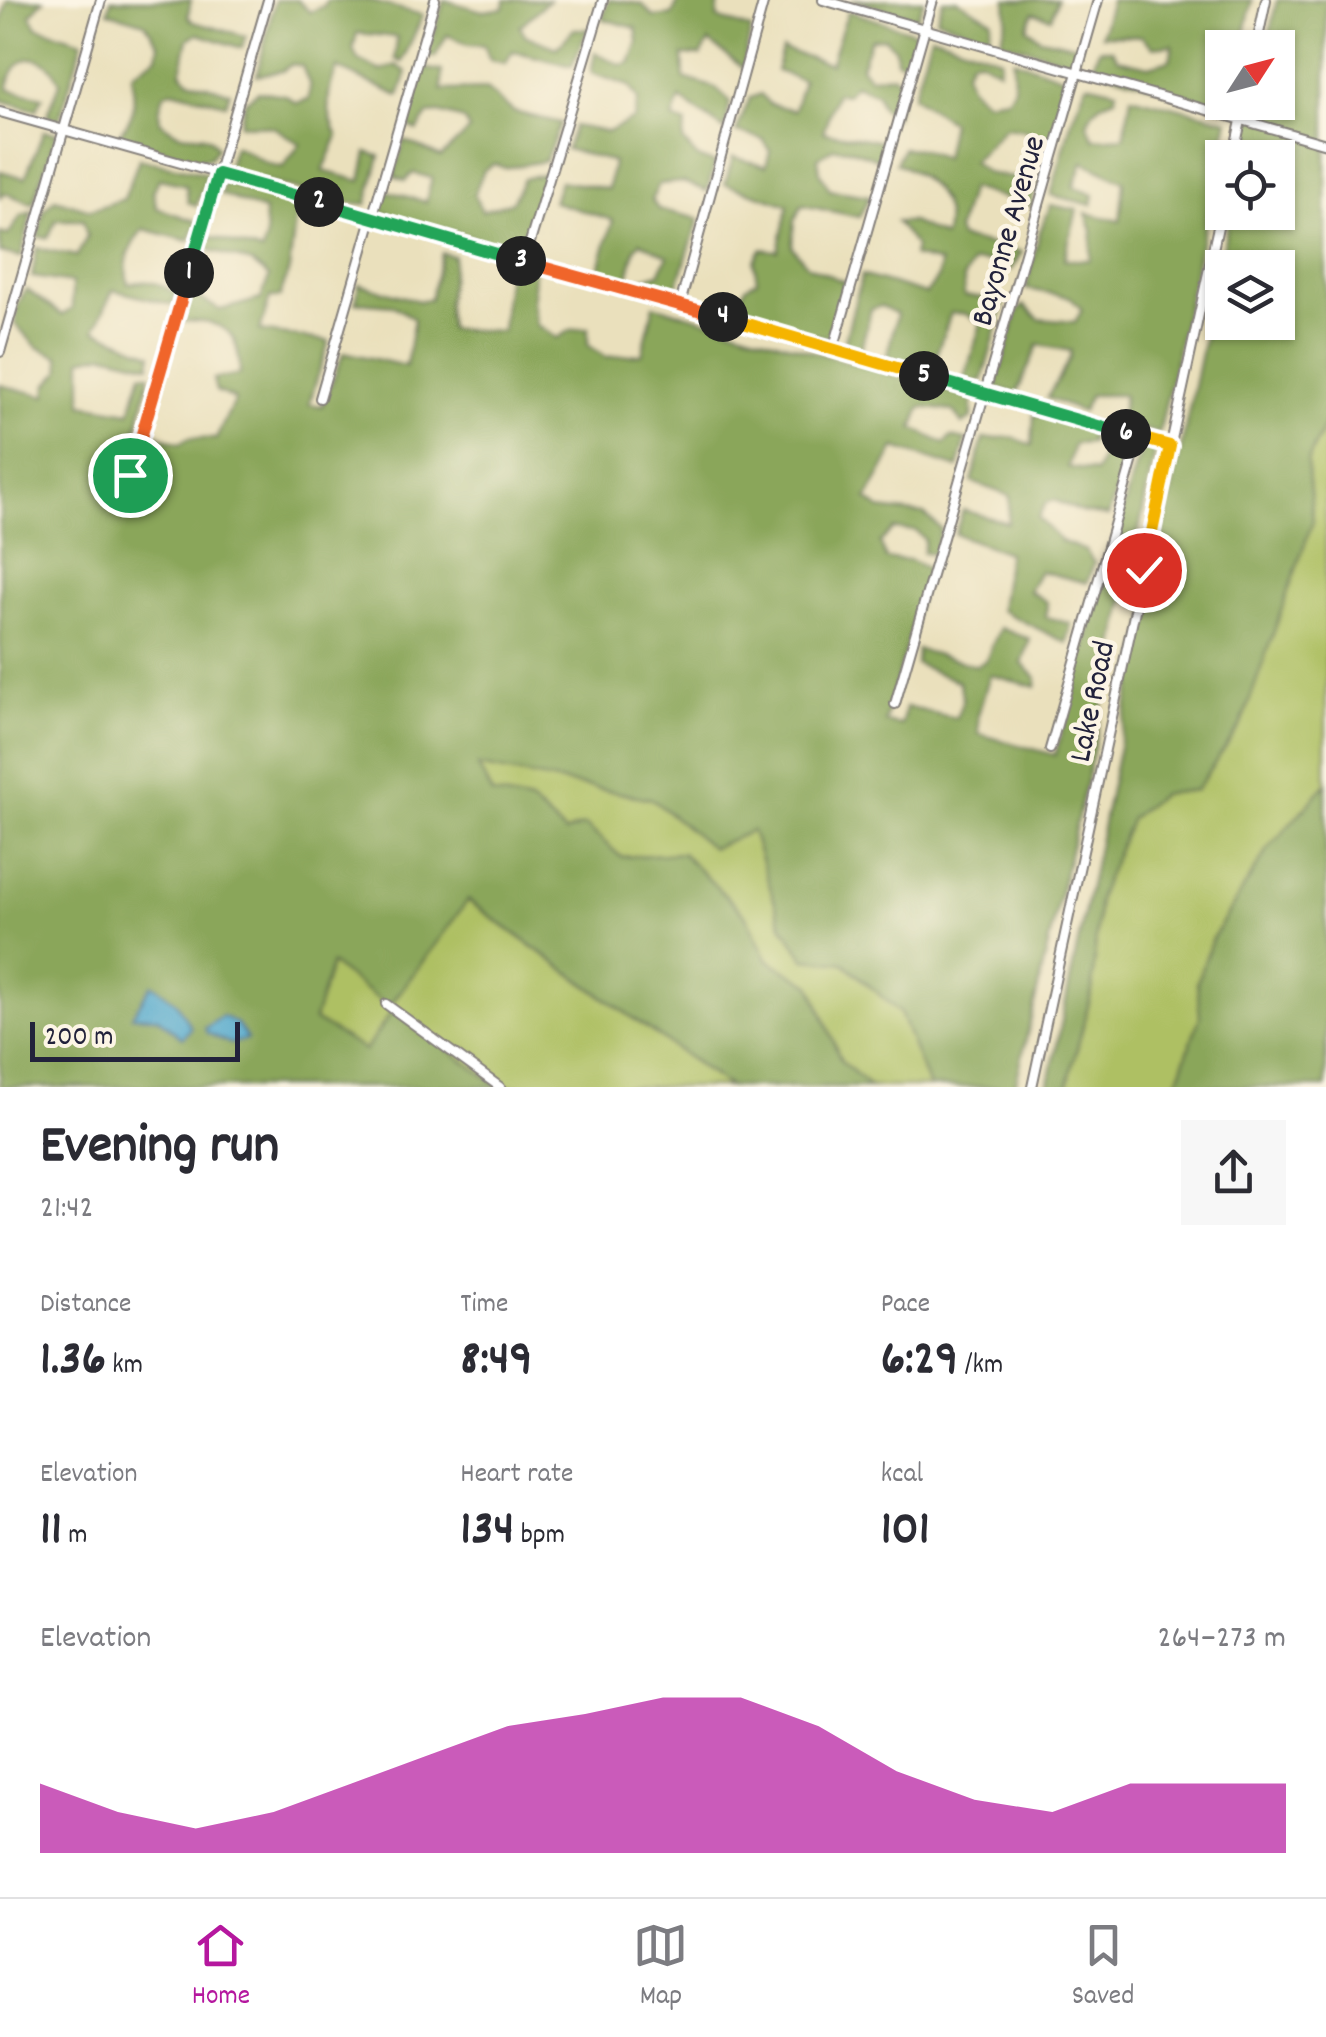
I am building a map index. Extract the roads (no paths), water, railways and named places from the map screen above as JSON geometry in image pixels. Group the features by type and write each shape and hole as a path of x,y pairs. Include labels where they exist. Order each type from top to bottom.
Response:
{"street":[{"path":"0,352 101,0"},
{"path":"130,475 268,0"},
{"path":"320,398 436,0"},
{"path":"524,262 602,0"},
{"path":"680,304 764,0"},
{"path":"822,0 1205,109"},
{"path":"832,350 933,0"},
{"name":"Bayonne Avenue","path":"896,704 1098,0"},
{"path":"1260,30 1266,0"},
{"path":"0,112 1170,446"},
{"path":"1245,120 1326,144"},
{"name":"Lake Road","path":"1032,1087 1217,230"},
{"path":"1050,749 1139,438"},
{"path":"386,1004 500,1087"}],"water":[{"path":"152,984 176,1002 191,1028 182,1038 157,1017 132,1016"},
{"path":"223,1016 237,1024 247,1039 231,1044 207,1033 205,1028"}]}
